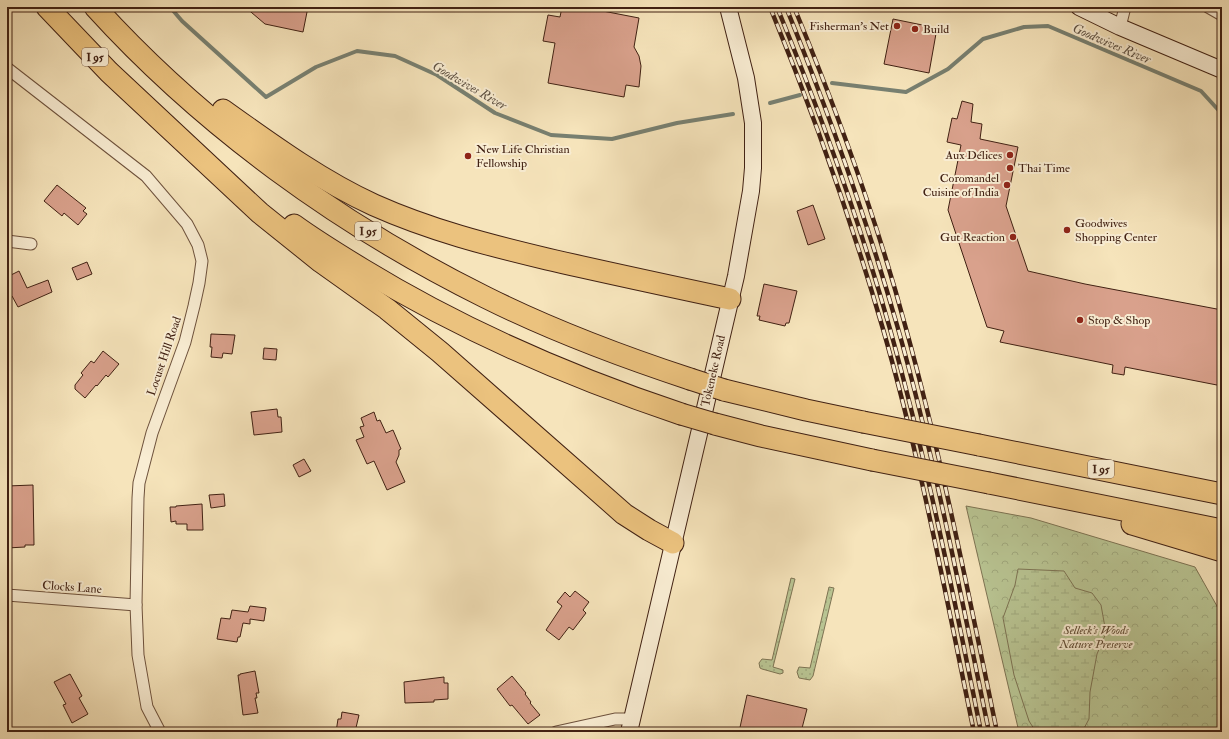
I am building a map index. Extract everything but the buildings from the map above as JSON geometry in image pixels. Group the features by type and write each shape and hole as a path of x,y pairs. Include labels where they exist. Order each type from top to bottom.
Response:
{"highway":[{"name":"I 95","path":"47,7 109,72 145,106 213,164 257,198 303,231 379,279 464,326 521,353 598,385 681,414 768,438 1222,530"},
{"name":"I 95","path":"95,7 130,43 205,112 242,142 320,200 401,252 485,297 537,321 620,355 724,390 863,422 1222,494"},
{"path":"130,43 300,164 342,189 394,213 434,229 485,244 585,268 730,299"},
{"path":"145,106 278,228 321,262 402,321 440,352 624,514 672,544"},
{"path":"996,485 1222,551"}],"main road":[{"name":"Tokeneke Road","path":"630,725 730,299 748,215 753,168 753,123 746,78 728,7"},
{"path":"1079,7 1120,27 1222,70"}],"street":[{"path":"1120,27 1125,7"},
{"path":"1208,7 1222,15"},
{"name":"Locust Hill Road","path":"7,68 146,176 187,224 198,246 202,261 199,283 187,335 152,433 139,483 136,605 138,655 147,707 160,732"},
{"path":"7,241 31,244"},
{"name":"Clocks Lane","path":"7,595 136,605"},
{"path":"556,732 615,720 630,725"}],"green space":[{"name":"Selleck's Woods Nature Preserve","path":"966,506 1031,518 1195,567 1222,615 1222,732 1019,732"},
{"path":"1018,569 1064,571 1075,588 1092,593 1101,605 1106,633 1097,654 1090,692 1089,719 1082,732 1036,732 1029,721 1014,675 1003,618 1015,585"},
{"path":"791,578 795,579 773,667 783,670 783,673 780,674 760,668 759,663 762,659 772,660"},
{"path":"829,587 834,588 813,676 810,680 799,678 797,672 799,667 810,668"}],"waterway":[{"name":"Goodwives River","path":"170,7 182,21 266,97 316,67 357,51 395,56 437,75 495,113 551,135 612,139 677,123 733,114"},
{"name":"Goodwives River","path":"832,83 906,92 948,69 983,39 1024,27 1048,26 1201,91 1222,114"},
{"name":"Goodwives River","path":"770,103 800,95"}],"railway":[{"path":"770,7 831,166 883,329 897,379 921,479 974,732"},
{"path":"777,7 838,166 890,329 928,479 981,732"},
{"path":"786,7 846,164 897,325 911,375 935,477 958,579 989,732"},
{"path":"794,7 855,164 894,285 943,477 997,732"}],"place":[{"name":"Fisherman's Net","path":"897,26"},
{"name":"Build","path":"915,29"},
{"name":"Aux Délices","path":"1010,155"},
{"name":"New Life Christian Fellowship","path":"468,156"},
{"name":"Thai Time","path":"1010,168"},
{"name":"Coromandel Cuisine of India","path":"1007,185"},
{"name":"Goodwives Shopping Center","path":"1067,230"},
{"name":"Gut Reaction","path":"1013,237"},
{"name":"Stop & Shop","path":"1080,320"}]}
